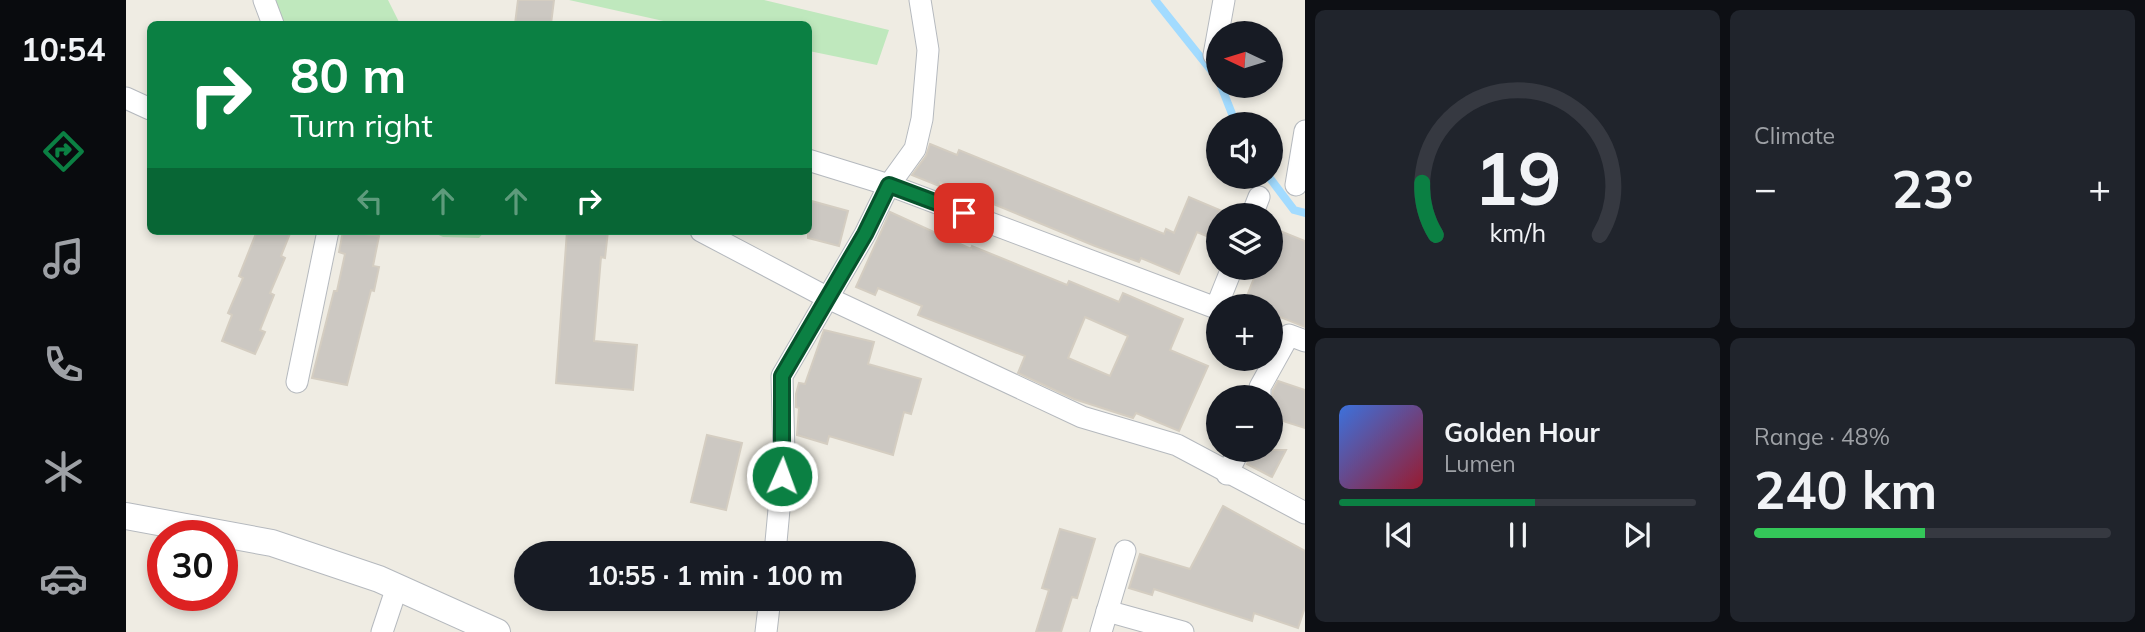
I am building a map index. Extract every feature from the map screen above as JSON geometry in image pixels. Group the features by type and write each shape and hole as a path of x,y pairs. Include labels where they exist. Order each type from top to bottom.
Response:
{"street":[{"path":"264,0 271,21"},
{"path":"776,541 784,455 782,376 865,234 889,185 915,149 922,119 928,50 920,0"},
{"path":"1220,21 1224,0"},
{"path":"126,98 147,107"},
{"path":"1296,185 1305,131"},
{"path":"812,161 889,185 1216,308 1226,280"},
{"path":"297,382 327,235"},
{"path":"709,235 828,298 1082,417 1178,445 1227,474 1305,513"},
{"path":"1261,385 1289,335 1305,341"},
{"path":"1227,474 1233,462"},
{"path":"126,516 272,543 397,587 497,632"},
{"path":"1101,632 1125,551"},
{"path":"382,632 397,587"},
{"path":"766,632 768,611"},
{"path":"1107,611 1183,632"}],"green space":[{"path":"256,0 388,0 398,21 263,21"},
{"path":"569,0 764,0 889,30 877,65 812,52 812,21 664,21"},
{"path":"439,235 482,235 479,238"}],"building":[{"path":"518,0 554,0 551,21 515,21"},
{"path":"930,144 957,155 959,150 1164,234 1166,229 1174,233 1189,197 1206,204 1206,236 1197,232 1179,274 1141,258 1139,262 1095,246 940,182 939,186 912,175 926,156"},
{"path":"812,201 848,211 839,246 808,238 808,235 812,235"},
{"path":"890,212 971,249 972,246 1067,285 1069,281 1119,302 1123,293 1183,319 1170,350 1206,365 1206,370 1179,431 1136,413 1133,418 1074,399 1018,373 1025,356 918,315 922,306 878,288 875,295 856,287","holes":["1085,317 1128,336 1110,376 1068,358"]},
{"path":"1283,232 1305,241 1305,327 1283,318 1283,294 1248,294 1253,280 1283,280"},
{"path":"255,235 289,235 281,256 285,258 270,293 274,295 260,330 265,332 255,354 222,341 232,315 228,313 243,278 239,276"},
{"path":"342,235 379,236 373,266 379,267 374,291 371,290 347,385 312,378 345,254 339,252"},
{"path":"567,235 608,235 605,258 601,257 594,341 637,345 633,390 556,383"},
{"path":"824,330 874,342 868,364 921,379 911,414 904,412 893,455 829,436 827,444 797,435 799,408 796,407 796,394 799,383 805,384"},
{"path":"1278,381 1305,390 1305,428 1283,421 1283,385 1276,385"},
{"path":"707,435 742,443 726,510 691,502"},
{"path":"1248,462 1280,462 1272,477 1247,464"},
{"path":"1223,506 1305,551 1305,607 1298,628 1254,613 1252,621 1154,589 1152,595 1129,588 1140,554 1190,569"},
{"path":"1060,529 1095,539 1077,598 1072,597 1061,632 1036,632 1049,590 1042,588"}],"waterway":[{"path":"1155,0 1206,64"},
{"path":"1226,98 1231,112"},
{"path":"1278,189 1294,210 1305,213"}],"route":[{"path":"782,476 782,376 865,234 889,185 964,213"}]}
